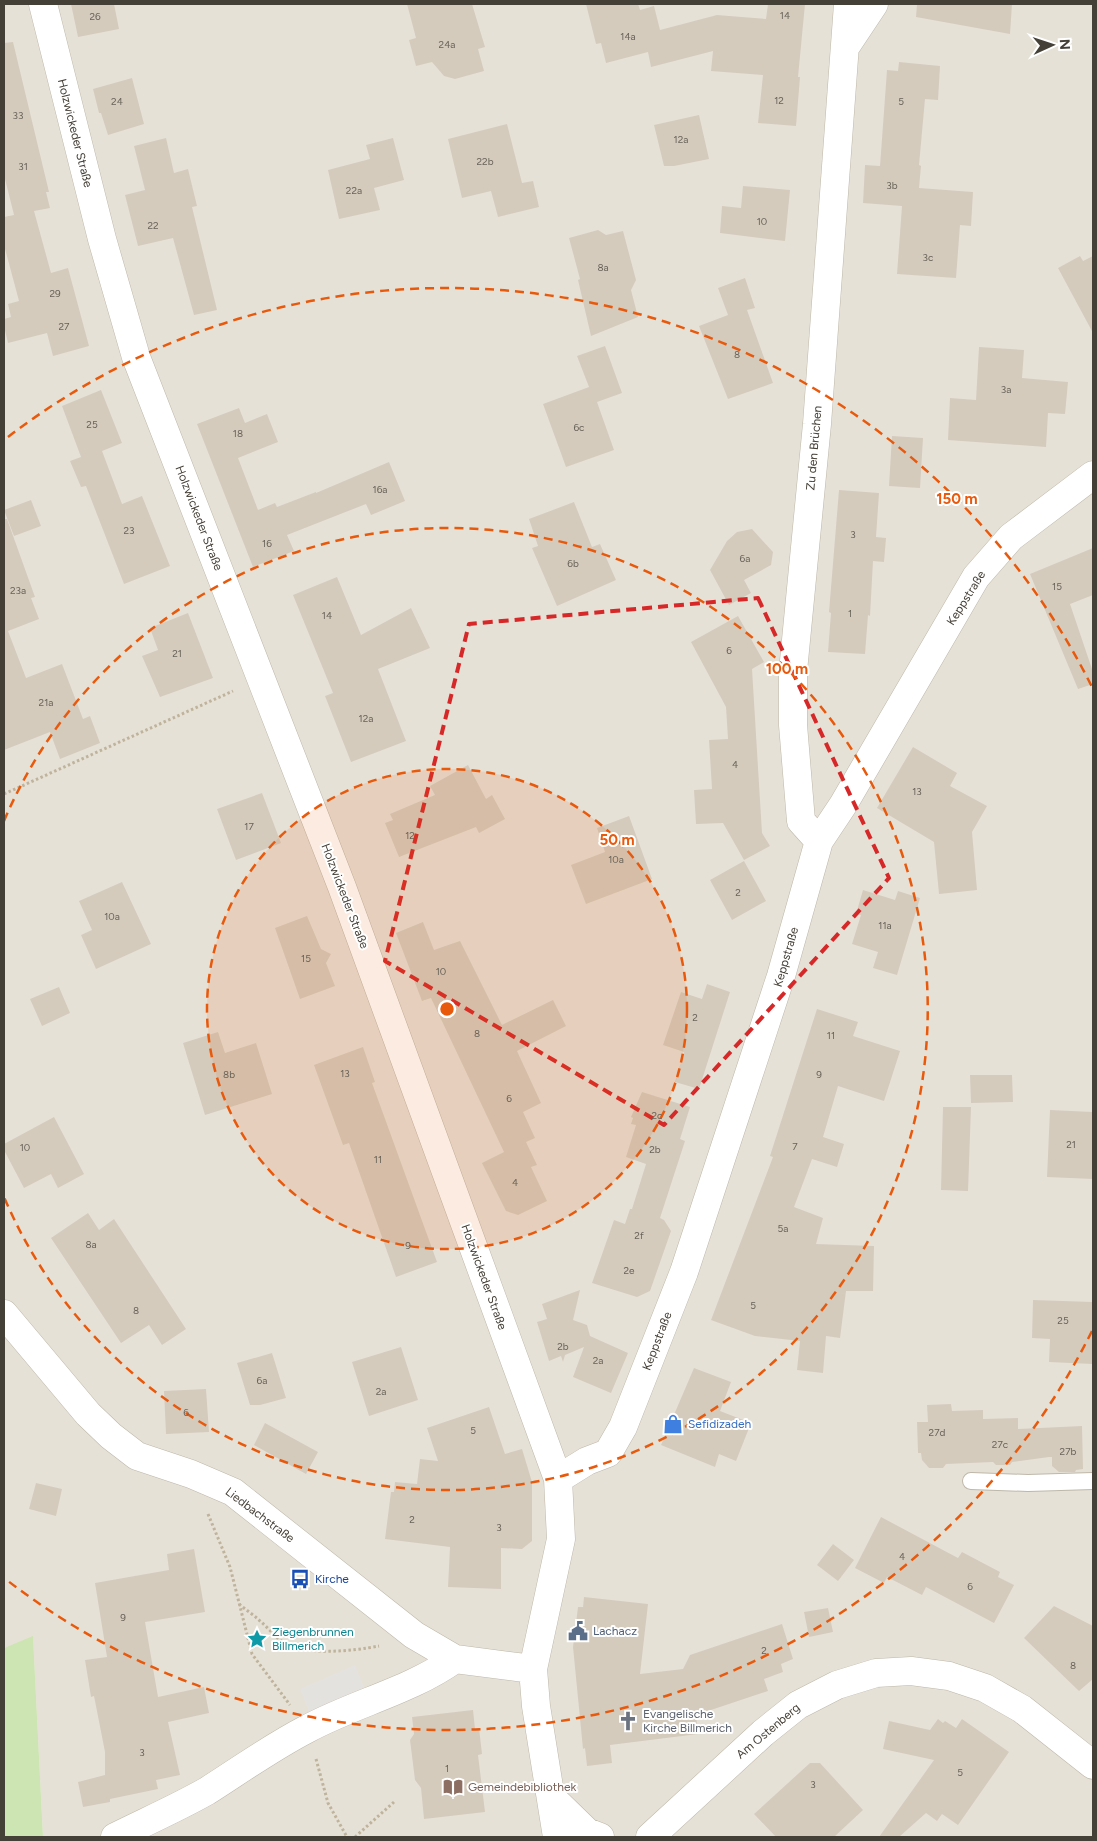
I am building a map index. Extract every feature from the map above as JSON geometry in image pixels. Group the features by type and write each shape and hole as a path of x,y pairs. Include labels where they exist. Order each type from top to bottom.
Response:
{"street":[{"name":"Holzwickeder Straße","path":"44,4 102,239 136,357 342,887 558,1479 561,1539 533,1669 536,1706 557,1837"},
{"name":"Zu den Brüchen","path":"819,841 801,821 792,725 794,671 817,424 848,4"},
{"name":"Zu den Brüchen","path":"845,48 874,4"},
{"name":"Keppstraße","path":"558,1479 587,1461 608,1453 623,1427 684,1272 781,976 819,841 843,806 976,577 1011,537 1093,475"},
{"name":"Liedbachstraße","path":"4,1314 88,1414 111,1436 137,1456 191,1474 233,1492 414,1635 455,1659 533,1669"},
{"path":"115,1837 205,1792 272,1748 308,1728 435,1673 455,1659"},
{"name":"Am Ostenberg","path":"650,1837 763,1733 798,1705 837,1685 876,1673 911,1671 949,1676 985,1688 1022,1709 1093,1766"},
{"path":"551,1797 587,1832 600,1837"}],"lane":[{"path":"971,1481 1028,1483 1093,1481"}],"path":[{"path":"4,794 261,678"},
{"path":"191,1474 230,1567 252,1654 308,1728 328,1803 347,1837"},
{"path":"239,1604 282,1641 304,1649 314,1651 345,1651 380,1646"},
{"path":"355,1837 394,1802"}],"highlighted area":[{"path":"758,598 889,878 664,1125 385,961 469,624"}],"shaded area":[{"path":"4,4 1093,4 1093,1837 43,1837 33,1637 4,1648"},
{"path":"355,1665 364,1687 309,1712 300,1689"}],"green space":[{"path":"33,1636 43,1837 4,1837 4,1648"}],"building":[{"path":"71,4 114,4 119,29 78,37"},
{"path":"407,4 472,4 485,47 478,49 484,71 455,79 444,76 432,62 416,66 409,40 416,38"},
{"path":"586,4 638,4 640,10 654,6 660,30 717,15 766,19 768,4 805,4 798,77 800,77 796,126 758,123 763,75 711,71 713,51 651,67 648,52 606,63 601,43 596,44"},
{"path":"917,4 1012,4 1010,34 916,17"},
{"path":"13,42 49,192 46,192 50,208 34,211 51,273 68,268 89,346 53,356 47,333 8,343 4,326 4,319 11,317 8,304 19,301 4,245 4,217 14,215 4,175 4,43"},
{"path":"899,62 940,66 938,100 925,99 919,165 921,166 919,188 973,192 971,226 960,225 956,278 897,274 902,206 863,203 865,165 880,166 887,70 898,71"},
{"path":"132,78 144,124 108,135 101,113 99,113 93,89"},
{"path":"699,115 709,159 674,166 664,166 654,125"},
{"path":"507,124 522,183 533,181 539,207 498,217 491,191 462,198 448,139"},
{"path":"166,138 174,173 188,169 197,206 192,207 217,310 194,315 173,238 138,246 125,195 145,190 134,146"},
{"path":"393,138 404,180 374,188 380,210 339,219 328,170 370,159 366,145"},
{"path":"743,186 790,190 785,241 720,233 722,206 741,208"},
{"path":"598,230 606,235 623,231 636,280 631,290 638,317 591,336 578,280 580,279 569,238"},
{"path":"1080,256 1083,261 1093,256 1093,333 1058,268"},
{"path":"745,278 755,308 747,310 773,383 728,399 699,326 728,315 718,288"},
{"path":"605,346 622,393 597,402 614,450 566,467 543,404 589,387 577,356"},
{"path":"979,347 1024,350 1022,378 1068,382 1065,414 1048,413 1046,447 948,440 950,398 976,400"},
{"path":"101,390 122,443 102,451 122,504 142,496 170,566 124,584 86,486 81,487 70,461 81,457 62,406"},
{"path":"239,408 245,423 267,414 278,442 238,458 258,510 275,503 277,507 316,493 389,462 405,501 371,515 366,504 287,535 294,551 253,567 197,424"},
{"path":"892,436 923,438 920,488 889,486"},
{"path":"839,490 879,493 876,537 886,538 884,562 873,561 870,616 868,615 865,654 828,652 831,613 829,612"},
{"path":"31,500 41,526 14,536 4,510"},
{"path":"574,502 592,547 600,544 616,580 557,606 532,548 538,546 529,519"},
{"path":"4,519 7,519 35,597 31,598 39,619 8,631 26,678 62,664 83,719 90,716 100,743 60,759 50,732 4,750"},
{"path":"752,529 773,552 771,565 744,580 751,593 729,605 710,570 727,541 737,532"},
{"path":"1093,548 1093,595 1070,604 1093,672 1093,684 1078,689 1030,574"},
{"path":"337,577 361,635 411,608 430,648 378,669 406,741 351,762 325,696 333,693 293,595"},
{"path":"188,613 213,678 160,697 142,656 158,650 150,628"},
{"path":"738,616 764,662 752,669 762,833 770,846 744,860 723,823 696,824 694,790 712,789 709,740 728,739 726,707 691,642"},
{"path":"913,747 957,773 950,786 987,806 972,832 977,890 939,894 934,842 877,808"},
{"path":"468,765 486,799 492,795 505,819 479,833 476,827 399,857 385,823 393,820 390,814 435,795 430,786"},
{"path":"262,793 281,843 236,860 217,809"},
{"path":"629,816 652,879 586,904 571,865 605,852 597,828"},
{"path":"744,861 766,901 732,920 710,880"},
{"path":"122,882 151,944 96,969 81,935 92,930 79,901"},
{"path":"863,890 895,900 898,891 920,898 897,975 873,968 878,952 852,944 861,915 856,914"},
{"path":"307,916 321,949 331,954 326,963 335,986 300,999 275,928"},
{"path":"423,922 434,950 460,941 502,1025 553,1000 566,1026 517,1051 541,1103 523,1112 535,1138 526,1142 537,1165 531,1167 547,1201 518,1215 506,1211 482,1163 504,1152 431,998 422,1001 396,933"},
{"path":"707,984 730,992 699,1089 675,1082 684,1052 663,1045 681,992 702,999"},
{"path":"59,987 70,1013 42,1026 30,999"},
{"path":"817,1009 858,1022 853,1036 900,1051 884,1101 838,1086 823,1137 844,1144 837,1167 812,1159 794,1207 823,1218 816,1244 874,1246 873,1291 846,1291 840,1338 826,1336 823,1373 797,1370 800,1341 755,1336 711,1320 773,1157 770,1156"},
{"path":"218,1032 225,1053 256,1043 272,1094 205,1115 183,1043"},
{"path":"363,1047 375,1082 372,1083 437,1262 396,1277 349,1143 343,1145 314,1065"},
{"path":"970,1075 1012,1075 1013,1102 971,1103"},
{"path":"642,1092 690,1107 680,1139 685,1141 660,1218 664,1220 671,1231 650,1291 637,1297 592,1283 614,1220 625,1224 630,1209 632,1209 646,1164 626,1157 636,1125 631,1124 633,1118 631,1117"},
{"path":"943,1107 971,1107 968,1191 941,1190"},
{"path":"1050,1110 1093,1112 1093,1179 1047,1177"},
{"path":"54,1117 84,1174 58,1188 51,1174 24,1188 4,1150 4,1144"},
{"path":"88,1213 99,1230 114,1219 186,1329 162,1345 149,1325 121,1343 51,1238"},
{"path":"580,1290 573,1320 587,1325 590,1336 628,1353 611,1393 573,1377 584,1347 565,1355 563,1362 561,1356 549,1361 537,1322 547,1319 542,1304"},
{"path":"1033,1300 1093,1302 1093,1364 1049,1362 1050,1339 1032,1338"},
{"path":"401,1347 418,1400 369,1416 352,1362"},
{"path":"272,1353 286,1398 260,1405 250,1405 237,1363"},
{"path":"694,1368 731,1382 720,1411 751,1423 736,1461 719,1454 715,1467 661,1445"},
{"path":"206,1389 209,1432 166,1434 164,1391"},
{"path":"951,1404 952,1411 983,1410 983,1419 1018,1418 1018,1429 1082,1426 1083,1469 1076,1470 1075,1472 1059,1472 1052,1466 1052,1457 1012,1462 1010,1465 996,1465 993,1462 946,1464 943,1468 929,1468 922,1460 921,1453 918,1453 917,1422 928,1422 927,1405"},
{"path":"489,1407 505,1454 522,1449 532,1482 532,1541 522,1549 501,1548 501,1589 448,1587 450,1547 385,1539 391,1492 394,1492 395,1482 417,1484 420,1459 438,1461 427,1428"},
{"path":"265,1423 318,1452 306,1474 254,1445"},
{"path":"36,1483 62,1489 56,1516 29,1509"},
{"path":"881,1517 958,1558 962,1552 1000,1572 998,1577 1014,1585 994,1623 926,1587 922,1595 887,1577 884,1583 855,1568"},
{"path":"833,1544 854,1560 838,1581 817,1565"},
{"path":"194,1549 205,1612 145,1622 158,1697 204,1687 209,1713 168,1722 180,1775 156,1780 158,1789 83,1807 78,1782 105,1775 105,1752 94,1696 91,1697 85,1660 107,1657 95,1583 169,1570 167,1554"},
{"path":"584,1597 648,1604 640,1674 683,1669 690,1655 782,1624 793,1659 781,1664 783,1672 764,1679 768,1691 696,1715 698,1734 610,1745 612,1763 587,1766 585,1748 583,1749 573,1647 578,1607 583,1607"},
{"path":"1054,1606 1093,1626 1093,1679 1079,1691 1024,1638"},
{"path":"828,1608 833,1632 809,1637 804,1612"},
{"path":"473,1710 475,1729 479,1728 482,1754 478,1755 485,1812 424,1819 421,1788 415,1780 410,1740 414,1734 412,1717"},
{"path":"938,1719 956,1728 962,1719 1009,1752 958,1825 942,1814 937,1821 926,1813 899,1837 879,1837 934,1760 883,1749 889,1721 930,1730"},
{"path":"810,1763 820,1763 863,1810 834,1837 776,1837 754,1814"}],"place":[{"name":"Sefidizadeh","path":"673,1424"},
{"name":"Kirche","path":"300,1579"},
{"name":"Lachacz","path":"578,1631"},
{"name":"Ziegenbrunnen Billmerich","path":"257,1639"},
{"name":"Evangelische Kirche Billmerich","path":"628,1721"},
{"name":"Gemeindebibliothek","path":"453,1787"}]}
